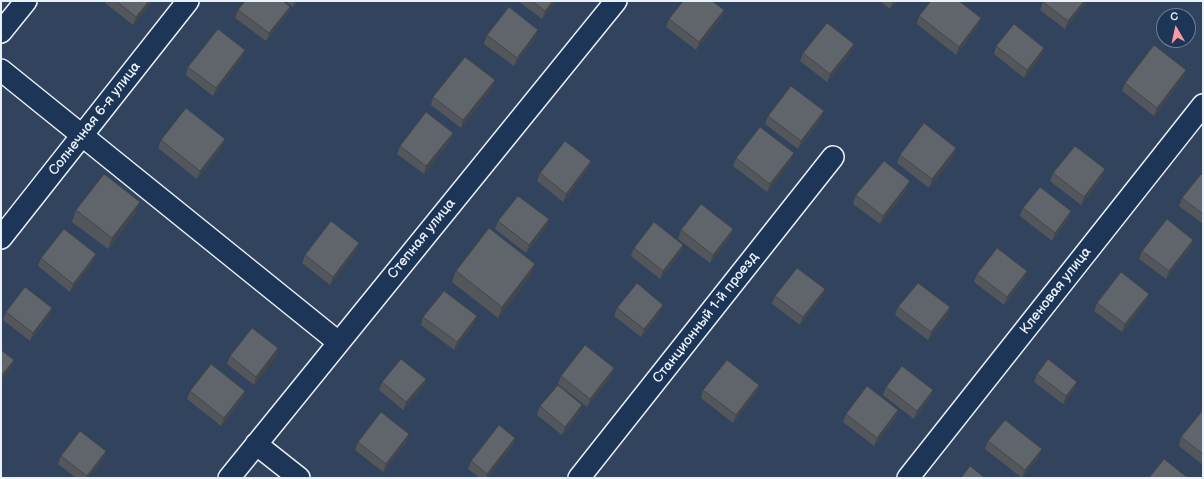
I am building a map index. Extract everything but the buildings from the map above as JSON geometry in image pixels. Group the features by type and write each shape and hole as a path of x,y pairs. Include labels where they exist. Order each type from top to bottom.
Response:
{"street":[{"path":"1,32 26,1"},
{"name":"Солнечная 6-я улица","path":"1,238 188,1"},
{"name":"Степная улица","path":"229,478 616,1"},
{"path":"1,70 338,342"},
{"name":"Кленовая улица","path":"908,478 1203,105"},
{"name":"Станционный 1-й проезд","path":"580,478 833,157"},
{"path":"256,444 299,478"}]}
